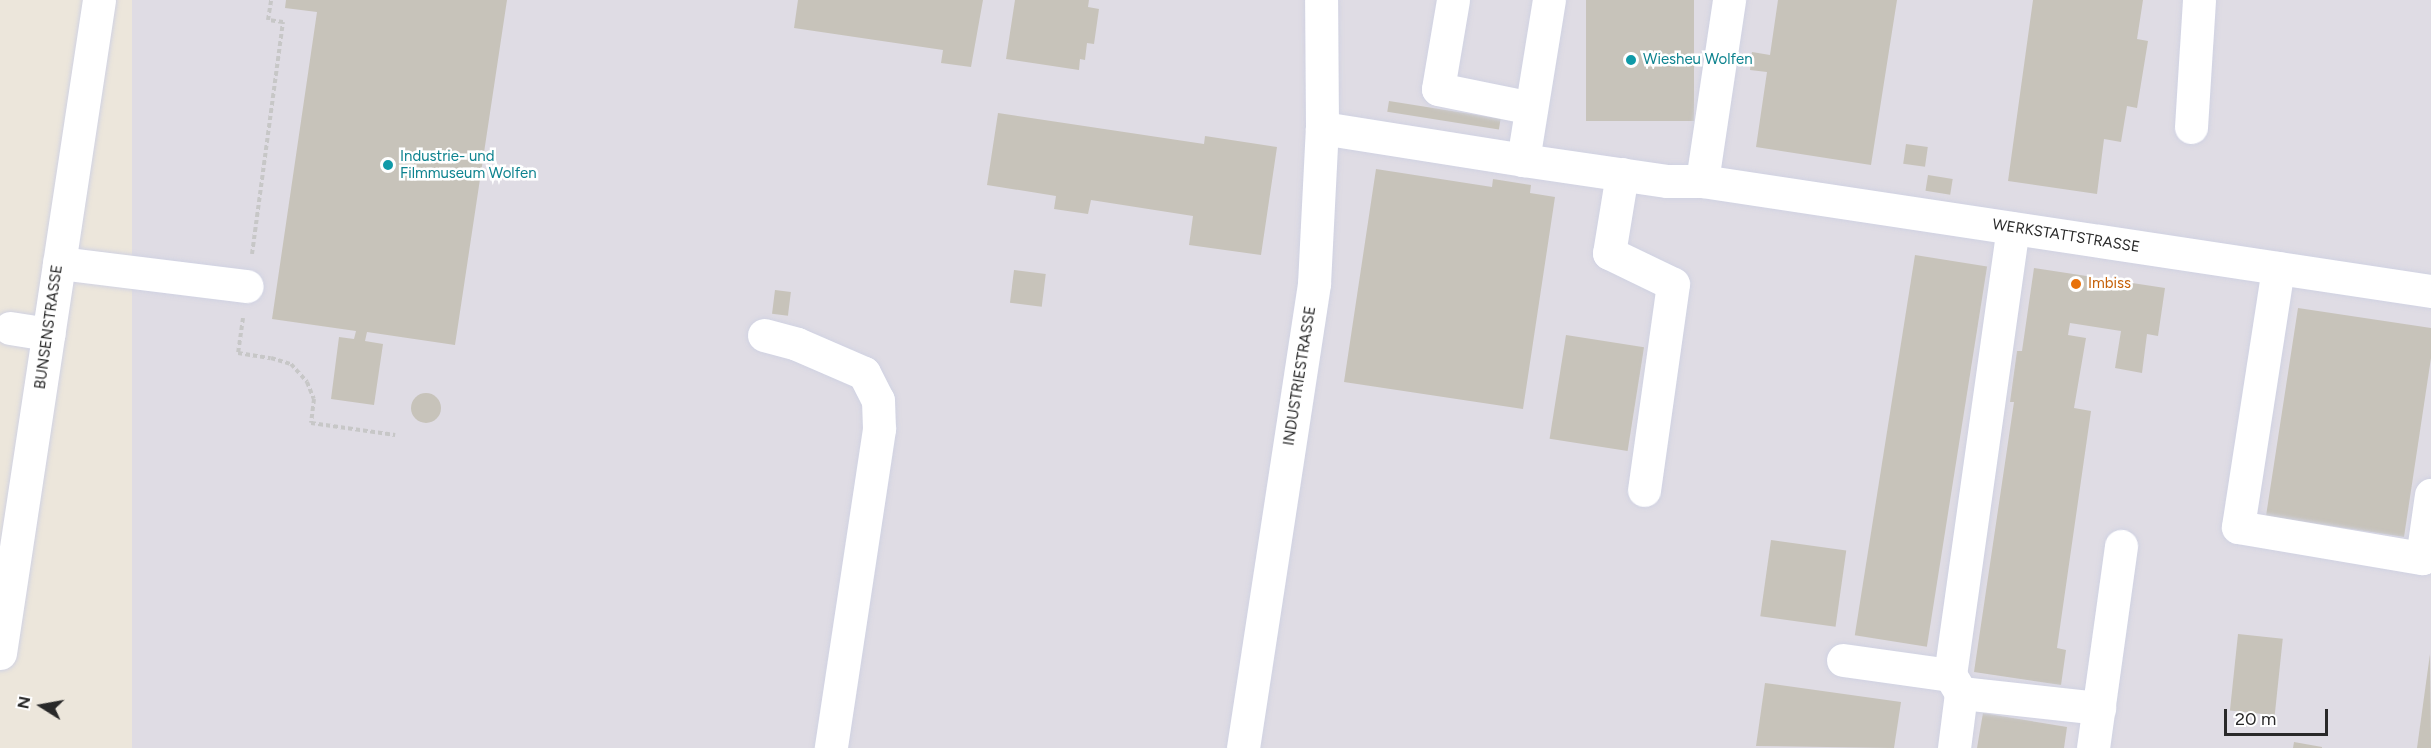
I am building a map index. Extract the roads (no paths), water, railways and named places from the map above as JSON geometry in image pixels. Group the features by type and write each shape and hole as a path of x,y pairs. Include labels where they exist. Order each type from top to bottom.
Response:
{"street":[{"name":"BUNSENSTRASSE","path":"0,653 99,0"},
{"name":"INDUSTRIESTRASSE","path":"1244,748 1314,284 1322,128 1321,0"},
{"path":"1453,0 1438,89 1531,108"},
{"path":"1523,160 1549,0"},
{"path":"1702,181 1729,0"},
{"path":"2192,127 2199,0"},
{"name":"WERKSTATTSTRASSE","path":"1322,128 1667,181 1702,181 2431,291"},
{"path":"1622,174 1609,253 1673,284 1644,490"},
{"path":"1954,748 1955,684 2013,228"},
{"path":"59,262 247,286"},
{"path":"2278,268 2238,527 2422,558 2431,495"},
{"path":"10,328 49,334"},
{"path":"764,335 837,359 864,373 878,400 879,429 831,748"},
{"path":"2093,748 2121,546"},
{"path":"1843,660 1955,684 2099,708"}],"place":[{"name":"Wiesheu Wolfen","path":"1631,60"},
{"name":"Industrie- und Filmmuseum Wolfen","path":"388,165"},
{"name":"Imbiss","path":"2076,284"}]}
